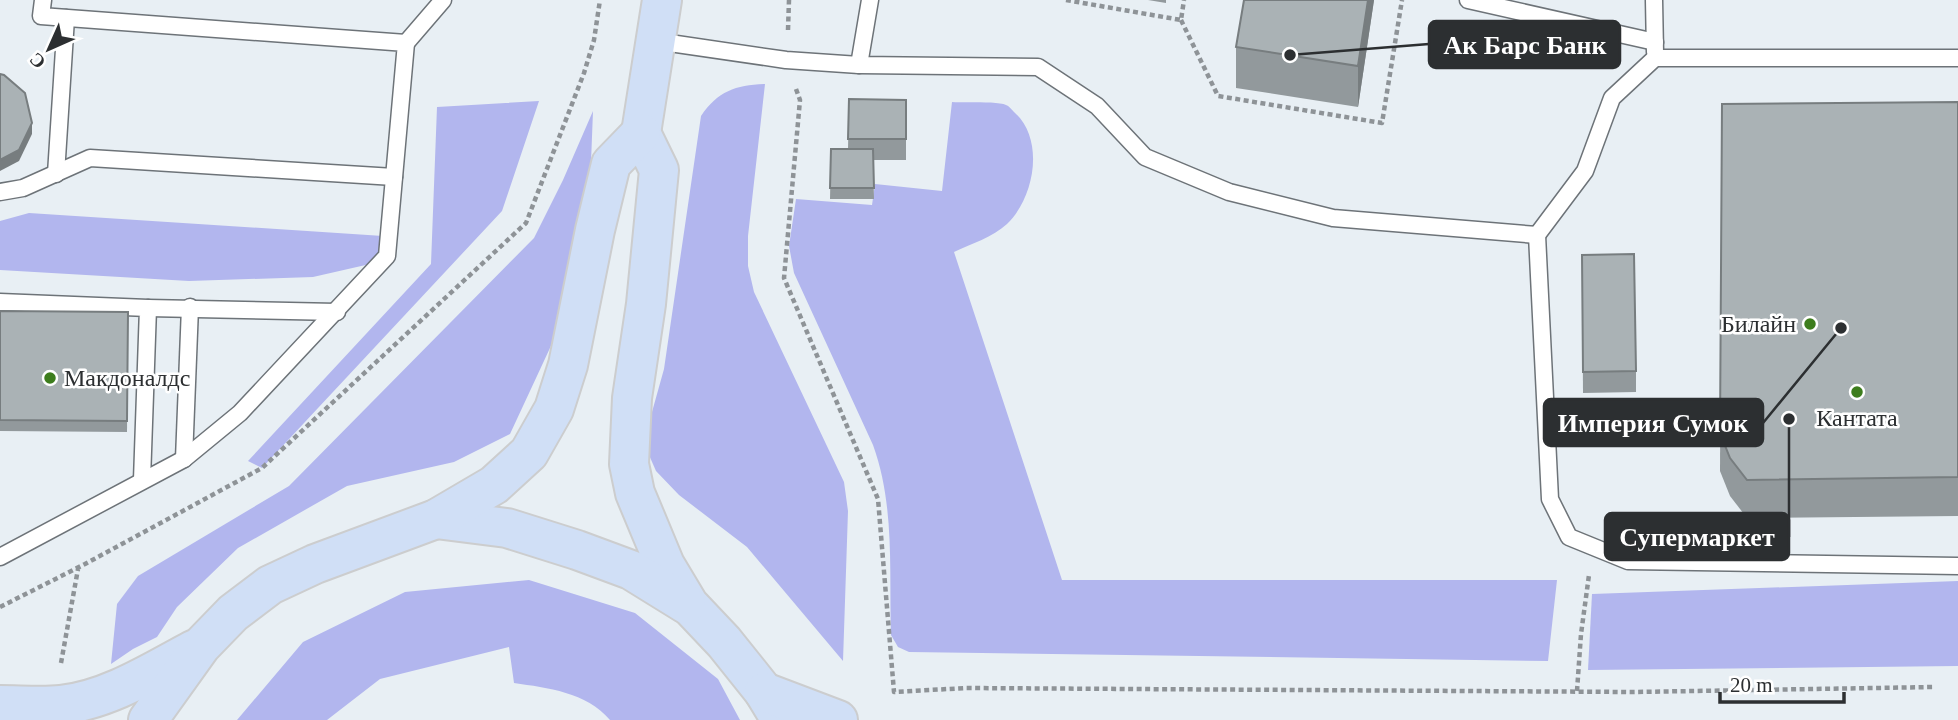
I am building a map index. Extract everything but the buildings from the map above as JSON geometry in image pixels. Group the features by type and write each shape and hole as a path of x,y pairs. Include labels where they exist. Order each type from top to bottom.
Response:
{"main road":[{"path":"148,720 201,646 233,612 270,585 315,564 436,519 494,485 529,453 554,409 577,327 595,230 611,164 641,133 662,0"},
{"path":"641,133 659,170 646,304 632,398 629,464 645,519 665,565 689,605 724,642 773,706 838,720"},
{"path":"436,519 507,528 577,550 631,570 689,605"},
{"path":"0,705 61,705 82,701 139,678 201,646"}],"lane":[{"path":"43,0 41,16 406,43"},
{"path":"0,557 184,459 240,413 387,256 406,43 443,0"},
{"path":"859,65 870,0"},
{"path":"1468,0 1655,50 1958,58"},
{"path":"1654,0 1655,50 1612,98 1585,171 1537,235 1550,499 1570,537 1628,561 1958,566"},
{"path":"56,173 66,18"},
{"path":"656,41 786,60 859,65 1038,67 1097,106 1145,158 1229,192 1333,218 1537,235"},
{"path":"0,192 23,188 90,158 394,177"},
{"path":"0,302 337,312"},
{"path":"184,459 190,307"},
{"path":"142,480 148,308"}],"path":[{"path":"0,607 78,568 261,468 526,223 584,73 594,40 600,0"},
{"path":"789,0 786,60 800,100 784,278 878,499 894,692 966,688 1577,691 1934,687"},
{"path":"1066,0 1181,20"},
{"path":"1184,0 1181,20 1218,96 1382,123 1402,0"},
{"path":"1577,691 1581,634 1593,546"},
{"path":"60,667 78,568"}],"shaded area":[{"path":"765,84 748,236 748,266 754,292 844,482 848,511 843,661 747,547 679,495 656,471 649,455 648,436 664,369 701,116 707,107 729,91"},
{"path":"539,101 502,211 262,468 248,461 431,264 437,107"},
{"path":"952,102 1007,105 1024,123 1030,137 1033,168 1030,184 1017,213 995,233 954,252 1062,580 1557,580 1548,661 909,652 898,647 891,635 890,539 880,468 873,445 794,273 789,246 796,199 872,205 875,184 942,191"},
{"path":"593,111 590,188 563,320 510,434 454,462 347,486 238,548 177,607 157,637 111,664 117,604 138,576 289,486 534,238"},
{"path":"29,213 383,236 380,250 370,264 313,277 189,281 0,270 0,221"},
{"path":"529,580 635,613 718,679 740,720 610,720 590,703 578,697 514,683 509,647 380,679 327,720 237,720 303,642 405,592"},
{"path":"1958,581 1958,666 1588,670 1592,594"}],"place":[{"name":"Ак Барс Банк","path":"1290,55"},
{"name":"Билайн","path":"1810,324"},
{"name":"Империя Сумок","path":"1841,328"},
{"name":"Макдоналдс","path":"50,378"},
{"name":"Кантата","path":"1857,392"},
{"name":"Супермаркет","path":"1789,419"}]}
